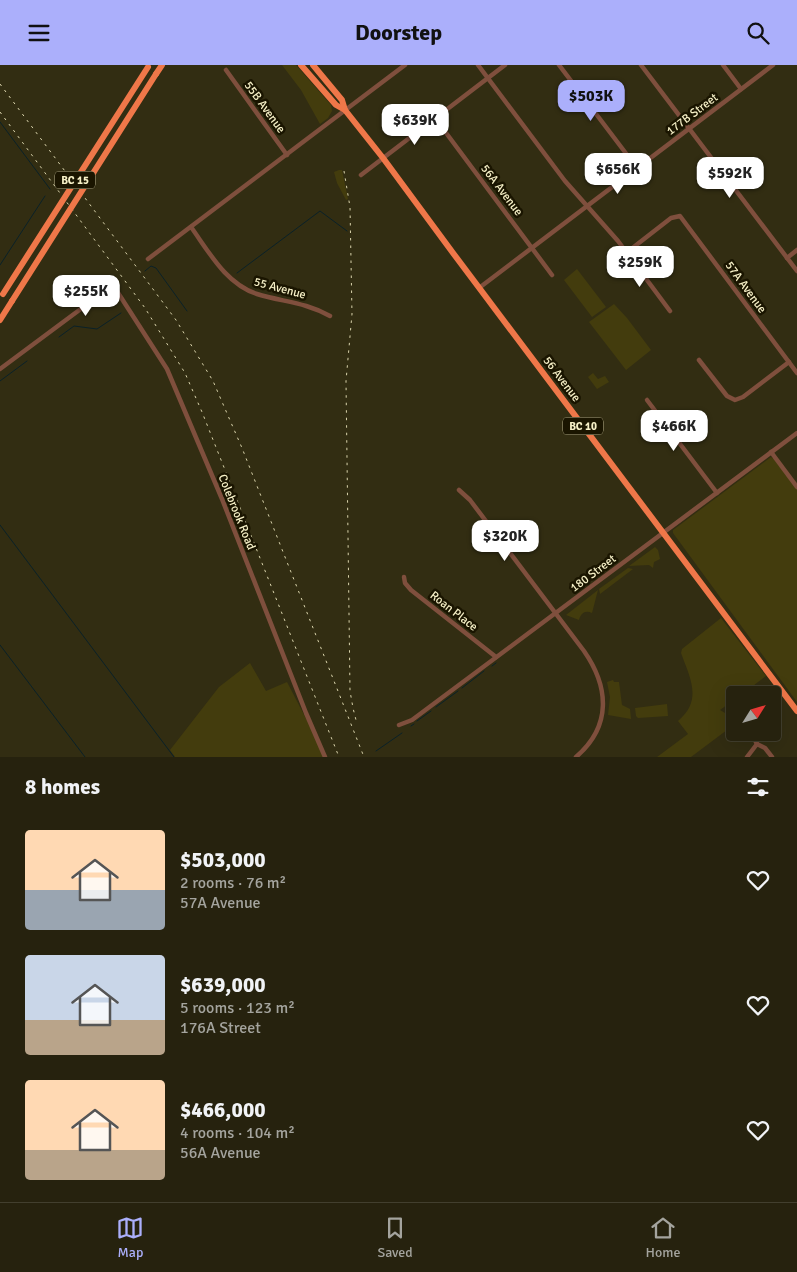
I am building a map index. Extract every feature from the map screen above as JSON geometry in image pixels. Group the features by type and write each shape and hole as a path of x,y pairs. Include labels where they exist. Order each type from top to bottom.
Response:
{"highway":[{"name":"BC 15","path":"0,320 162,65"},
{"name":"56 Avenue","path":"301,65 336,105 345,110"},
{"name":"56 Avenue","path":"313,65 342,100 345,110 383,158 797,711"},
{"name":"BC 15","path":"1,296 148,66"}],"street":[{"path":"148,259 287,155 397,67 405,65"},
{"path":"478,65 565,181 626,253 670,311"},
{"path":"361,175 505,65"},
{"path":"559,65 637,168"},
{"path":"641,65 797,271"},
{"path":"723,65 741,89"},
{"name":"177B Street","path":"479,288 773,65"},
{"name":"55B Avenue","path":"226,70 287,155"},
{"name":"56A Avenue","path":"435,118 552,275"},
{"name":"57A Avenue","path":"626,253 671,218 678,215 684,220 797,373"},
{"name":"55 Avenue","path":"190,227 223,271 234,282 257,294 301,303 330,316"},
{"path":"787,258 797,250"},
{"name":"Colebrook Road","path":"0,369 113,285 138,321 167,369 222,499 325,757"},
{"path":"700,360 727,396 735,400 743,397 789,362"},
{"path":"647,400 717,493"},
{"name":"180 Street","path":"398,725 412,719 797,433"},
{"path":"771,452 797,487"},
{"path":"459,490 470,500 591,661 600,679 603,706 599,724 589,743 576,757"},
{"name":"Roan Place","path":"404,577 405,583 411,590 496,657"},
{"path":"755,741 772,757"},
{"path":"747,757 757,744"}],"shaded area":[{"path":"282,65 296,65 331,105 332,111 328,118 320,124 301,90"},
{"path":"342,170 348,199 346,200 337,183 334,172"},
{"path":"577,269 606,307 592,317 564,280"},
{"path":"614,304 651,350 626,370 589,322"},
{"path":"593,373 598,379 605,376 609,382 597,389 588,377"},
{"path":"771,457 797,489 797,702 673,533 673,530"},
{"path":"655,547 658,550 660,559 654,562 653,568 649,565 629,566"},
{"path":"628,568 633,569 600,594 599,589"},
{"path":"598,590 592,613 584,613 579,620 566,615"},
{"path":"721,618 766,676 753,686 726,686 726,706 720,710 726,714 726,731 691,757 657,757 688,734 678,721 686,713 692,697 691,680 681,653 682,649"},
{"path":"250,663 266,691 287,682 326,757 175,757 170,750 219,687"},
{"path":"613,680 614,682 619,682 622,705 630,709 631,719 608,715 610,697 607,682"},
{"path":"667,704 668,716 638,718 636,716 635,708"}],"waterway":[{"path":"0,122 50,189"},
{"path":"0,265 45,196"},
{"path":"237,273 320,211 347,231"},
{"path":"145,271 151,266 156,268 187,311"},
{"path":"59,337 74,326 97,329 121,313"},
{"path":"0,381 27,361"},
{"path":"0,525 174,757"},
{"path":"0,645 85,757"},
{"path":"492,666 496,663"},
{"path":"462,688 484,671"},
{"path":"436,707 458,691"},
{"path":"417,721 431,711"},
{"path":"376,751 402,733"}],"railway":[{"path":"0,84 176,320 213,381 242,448 364,757"},
{"path":"0,112 145,308 185,373 339,757"},
{"path":"344,171 350,207 352,314 346,381 350,691 357,724"}]}
